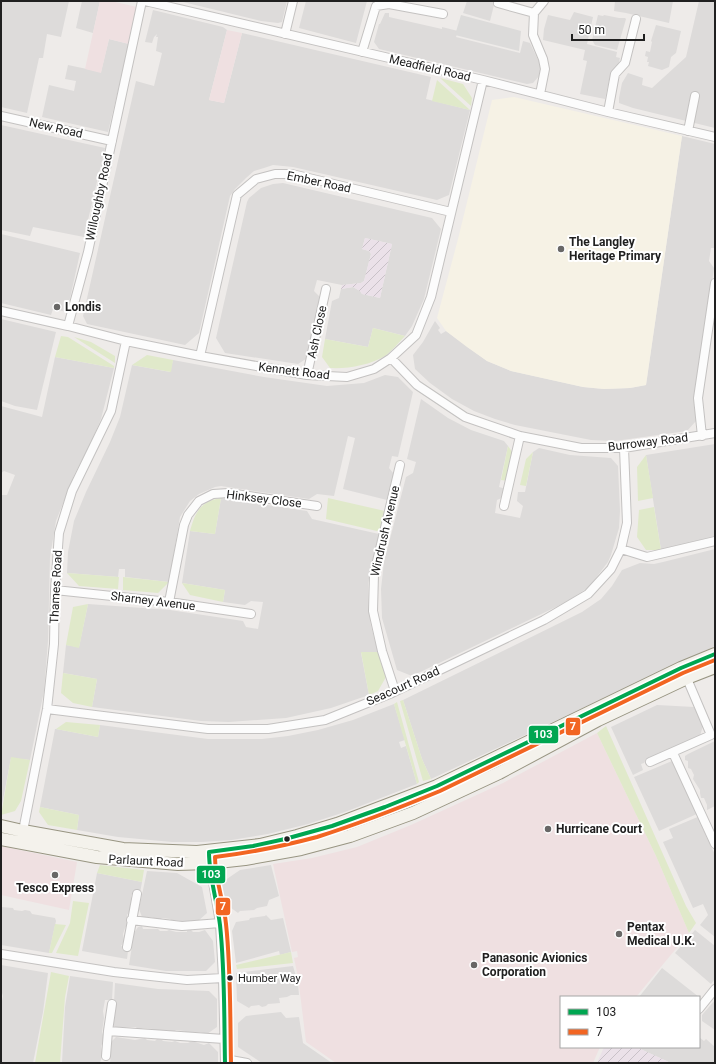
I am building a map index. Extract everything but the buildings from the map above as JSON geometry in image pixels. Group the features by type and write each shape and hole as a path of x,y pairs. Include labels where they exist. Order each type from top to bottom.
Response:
{"street":[{"name":"Meadfield Road","path":"144,1 483,80 608,112 715,137"},
{"name":"Willoughby Road","path":"68,326 88,252 144,1"},
{"path":"285,34 293,1"},
{"path":"540,94 545,69 543,59 533,34 534,13 544,1"},
{"path":"498,3 534,13"},
{"path":"362,52 376,6 389,4 442,14"},
{"path":"608,112 615,74 625,63 636,19"},
{"name":"Kennett Road","path":"68,326 126,342 307,375 347,377 374,369 391,358 416,335 431,296 483,80"},
{"path":"688,131 696,96"},
{"name":"New Road","path":"1,116 112,141"},
{"name":"Ember Road","path":"200,356 238,195 256,179 275,174 292,174 451,212"},
{"path":"702,436 698,398 715,283"},
{"name":"Ash Close","path":"307,375 326,289"},
{"path":"1,310 68,326"},
{"name":"Thames Road","path":"21,837 47,709 54,644 55,590 59,533 72,491 111,411 126,342"},
{"name":"Burroway Road","path":"391,358 417,385 465,417 520,436 580,448 624,448 715,434"},
{"path":"504,506 520,436"},
{"name":"Seacourt Road","path":"47,709 208,729 268,728 325,720 395,692 544,620 588,594 611,568 621,549 627,523 624,448"},
{"name":"Windrush Avenue","path":"395,692 382,651 372,611 374,574 400,465"},
{"name":"Hinksey Close","path":"169,602 184,525 188,515 199,501 213,494 229,493 317,506"},
{"path":"621,549 647,557 715,541"},
{"name":"Sharney Avenue","path":"55,590 169,602 251,614"},
{"name":"Parlaunt Road","path":"1,838 21,837 209,858 245,859 301,849 350,836 413,813 499,773 684,673 715,654"},
{"name":"Parlaunt Road","path":"209,858 297,836 337,824 437,786 684,673 715,667"},
{"path":"650,762 713,734 684,673"},
{"path":"673,753 715,844"},
{"name":"Parlaunt Road","path":"1,826 21,837"},
{"path":"209,858 220,923 224,978 225,1061 247,1063"},
{"path":"127,947 137,894"},
{"path":"131,920 182,926 220,923"},
{"path":"1,954 114,972 187,980 224,978"},
{"path":"700,1007 715,989"},
{"path":"106,1056 112,1004"},
{"path":"108,1030 224,1039"}],"shaded area":[{"path":"1,1 69,1 61,37 47,34 43,58 39,58 27,113 1,107"},
{"path":"82,1 100,1 93,33 76,28"},
{"path":"100,1 111,1 137,7 129,44 109,39 101,73 85,69"},
{"path":"179,1 287,1 282,22 278,23 261,21"},
{"path":"306,1 367,1 356,43 299,28"},
{"path":"467,1 495,1 490,21 463,13"},
{"path":"615,1 673,1 669,23 614,11"},
{"path":"699,1 715,1 715,128 633,108 619,103 622,83 628,73 643,78 642,85 652,88 686,57"},
{"path":"153,10 223,27 227,30 209,100 224,103 242,33 431,77 426,99 470,110 449,195 437,200 293,167 273,165 254,171 235,189 230,196 199,333 185,345 87,324 83,316 136,81 154,86 162,53 156,51 157,34 152,43 145,42"},
{"path":"574,12 593,17 587,44 617,52 616,57 620,58 618,66 610,76 605,99 580,94 587,61 583,60 585,50 543,40 548,15 570,20"},
{"path":"385,13 389,13 389,17 442,29 442,27 458,31 456,37 520,53 523,41 530,43 540,63 540,75 533,83 527,84 379,49 374,42 379,24"},
{"path":"461,15 521,31 519,51 455,35"},
{"path":"598,15 626,19 617,50 595,45 592,40"},
{"path":"656,25 681,31 676,53 671,57 669,67 662,70 648,66 648,57 645,56 646,51 650,52 651,41"},
{"path":"227,30 242,33 224,103 209,100"},
{"path":"109,39 129,44 108,132 42,117 49,85 74,91 76,81 65,79 68,65 101,72"},
{"name":"The Langley Heritage Primary","path":"514,97 682,136 646,385 630,388 604,389 583,387 511,371 487,361 467,347 446,331 437,318 492,100"},
{"path":"1,125 105,148 84,237 33,227 30,236 1,230"},
{"path":"682,136 715,144 715,248 711,248 709,261 714,268 698,385 696,421 687,431 615,441 591,440 515,425 474,411 452,399 430,383 415,369 413,355 423,342 435,321 440,328 438,330 441,334 446,331 487,361 511,371 583,387 604,389 630,388 646,385"},
{"path":"283,183 432,218 441,229 424,299 412,326 405,336 373,328 368,347 325,339 332,301 339,298 341,289 353,287 362,294 380,298 392,244 365,238 362,249 369,251 371,254 364,281 361,283 342,285 317,280 314,291 320,297 309,357 298,364 225,353 216,338 247,202 249,198 261,188 273,184"},
{"path":"1,234 80,253 67,312 53,309 51,315 1,303"},
{"path":"365,238 392,244 380,298 362,294 353,287 341,289 342,285 361,283 364,281 371,254 369,251 362,249"},
{"path":"1,319 56,332 37,410 15,406 1,401"},
{"path":"55,357 114,368 101,419 89,447 75,473 56,521 50,557 48,641 44,691 30,760 11,758 1,810 1,495 7,495 15,475 4,471 1,473 1,406 42,417"},
{"path":"173,360 264,377 327,386 364,383 385,375 398,377 413,392 398,457 392,456 389,468 394,474 387,500 343,489 355,438 348,436 334,496 317,494 309,499 221,486 199,494 190,501 180,517 169,582 125,577 125,569 119,569 118,577 67,573 68,552 74,521 120,417 132,365 170,372"},
{"path":"421,399 448,418 471,430 504,441 508,446 499,487 506,489 504,497 497,500 495,513 520,518 523,506 517,501 518,492 525,492 533,452 539,448 570,455 611,458 618,466 620,511 619,528 611,555 608,562 589,587 556,607 412,676 397,670 382,618 381,589 384,562 406,477 413,473 416,462 407,459"},
{"path":"715,444 715,536 661,550 646,455"},
{"path":"221,498 307,511 312,519 379,534 368,583 368,605 371,626 378,652 361,653 369,695 331,708 286,718 229,722 201,721 92,707 97,679 63,673 66,645 79,647 88,604 170,610 243,621 246,627 258,629 263,602 251,601 245,605 223,602 225,590 182,583 190,531 215,534"},
{"path":"715,549 715,646 431,779 422,759 403,700 582,612 601,599 612,586 622,570 640,563 654,564"},
{"path":"394,704 405,740 399,742 401,748 406,746 417,784 345,812 308,824 268,834 232,840 172,842 118,837 77,830 79,815 40,807 55,729 98,737 100,725 208,739 262,739 318,730 353,720"},
{"path":"657,705 694,707 703,726 699,739 678,745 677,749 646,760 641,764 643,770 633,775 611,727"},
{"path":"597,733 656,856 689,933 637,996 560,996 560,1048 600,1048 593,1063 336,1063 306,1042 298,977 294,958 298,957 297,951 292,952 273,864 312,858 357,847 411,825 503,783"},
{"path":"715,741 715,806 707,810 707,805 704,798 701,798 700,790 693,779 694,775 691,769 688,768 688,761 685,760 685,756"},
{"path":"672,761 674,762 688,796 692,798 695,810 699,813 659,831 634,777"},
{"path":"700,816 701,824 704,826 703,829 707,838 710,838 710,845 715,854 715,937 700,925 708,915 703,904 693,908 663,842 673,838 669,829"},
{"path":"1,846 77,862 69,910 1,895"},
{"path":"271,865 279,896 269,900 267,906 254,910 240,911 238,913 227,905 221,883 240,870"},
{"path":"147,871 177,873 202,887 207,913 198,921 172,921 170,919 162,918 159,920 151,917 142,917 139,909"},
{"path":"97,873 142,882 140,893 133,892 131,896 131,909 127,915 127,925 123,934 124,941 121,946 123,947 122,949 128,951 127,959 82,951"},
{"path":"1,907 30,911 32,914 55,918 56,921 49,953 1,945"},
{"path":"266,915 271,920 283,918 291,952 280,955 279,951 236,963 232,931 236,922"},
{"path":"142,926 143,929 158,929 160,931 169,930 176,932 187,932 191,930 193,932 199,932 205,930 213,941 215,962 206,971 166,971 129,965 134,933 138,927"},
{"path":"695,930 715,946 715,979 711,984 675,953"},
{"path":"1,965 48,973 43,1012 33,1063 1,1063 1,1006 3,996 1,984"},
{"path":"293,966 298,983 299,995 279,998 280,1003 268,1004 262,1007 259,1005 251,1006 249,1008 237,1001 236,973"},
{"path":"662,968 698,996 640,996"},
{"path":"70,976 113,982 112,1000 105,1000 103,1011 103,1042 101,1046 102,1056 100,1063 62,1063 65,1007"},
{"path":"115,983 158,989 209,991 217,999 217,1027 207,1034 200,1032 187,1033 176,1030 174,1032 168,1030 155,1031 153,1029 143,1028 138,1030 136,1027 117,1028 114,1026 113,1022"},
{"path":"715,1000 715,1030 702,1021 702,1015"},
{"path":"281,1012 286,1018 299,1017 303,1043 332,1063 262,1063 238,1047 238,1023 246,1016"},
{"path":"116,1037 135,1040 145,1038 147,1040 155,1041 157,1039 180,1043 195,1042 204,1045 209,1043 218,1052 218,1063 110,1063 112,1041"},
{"path":"700,1038 704,1041 706,1039 715,1047 715,1063 671,1063 638,1048 700,1048"},
{"path":"604,1048 638,1048 671,1063 597,1063"}],"green space":[{"path":"440,78 463,84 472,98 471,106"},
{"path":"437,80 470,110 432,101"},
{"path":"373,328 405,336 388,354 373,362 359,366 330,368 322,357 325,339 368,347"},
{"path":"61,336 68,337 114,366 114,368 55,357"},
{"path":"74,337 91,342 115,356 115,363"},
{"path":"147,355 173,360 171,372 132,365"},
{"path":"508,446 513,453 508,481 501,480"},
{"path":"533,452 526,486 520,485 526,459"},
{"path":"646,455 653,498 638,501 637,467"},
{"path":"221,498 215,534 190,531 196,513 203,505"},
{"path":"328,498 385,511 381,532 326,519"},
{"path":"654,507 661,550 646,550 637,537 639,510"},
{"path":"67,573 119,577 118,589 79,586"},
{"path":"123,577 169,582 158,593 123,590"},
{"path":"182,583 225,590 223,602 190,595"},
{"path":"88,604 79,648 66,645 73,607"},
{"path":"361,652 378,652 386,677 378,691 369,695"},
{"path":"63,673 97,679 92,707 73,703 61,693"},
{"path":"403,700 422,759 431,779 423,781 400,701"},
{"path":"397,702 419,782 417,784 394,704"},
{"path":"66,722 100,725 98,737 56,729"},
{"path":"606,726 686,906 696,923 689,933 656,856 597,733"},
{"path":"11,757 30,760 21,801 15,811 1,815"},
{"path":"40,807 79,815 77,830 48,825 39,812"},
{"path":"100,865 144,870 142,882 97,873"},
{"path":"73,901 89,903 78,956 56,953 70,923"},
{"path":"55,924 66,925 52,953 49,953"},
{"path":"291,952 293,963 237,969 236,965"},
{"path":"51,972 69,976 65,997 60,1063 35,1063"}],"transit line":[{"name":"103","path":"225,1063 222,942 219,916 210,870 209,852 253,846 285,839 332,826 385,807 437,786 681,668 715,654"},
{"name":"7","path":"231,1063 228,941 225,916 216,874 215,857 266,849 317,837 394,810 440,791 683,673 715,660"}],"place":[{"name":"The Langley Heritage Primary","path":"561,249"},
{"name":"Londis","path":"57,307"},
{"name":"Hurricane Court","path":"548,829"},
{"name":"Tesco Express","path":"55,875"},
{"name":"Pentax Medical U.K.","path":"619,934"},
{"name":"Panasonic Avionics Corporation","path":"474,965"},
{"name":"Humber Way","path":"230,978"}]}
